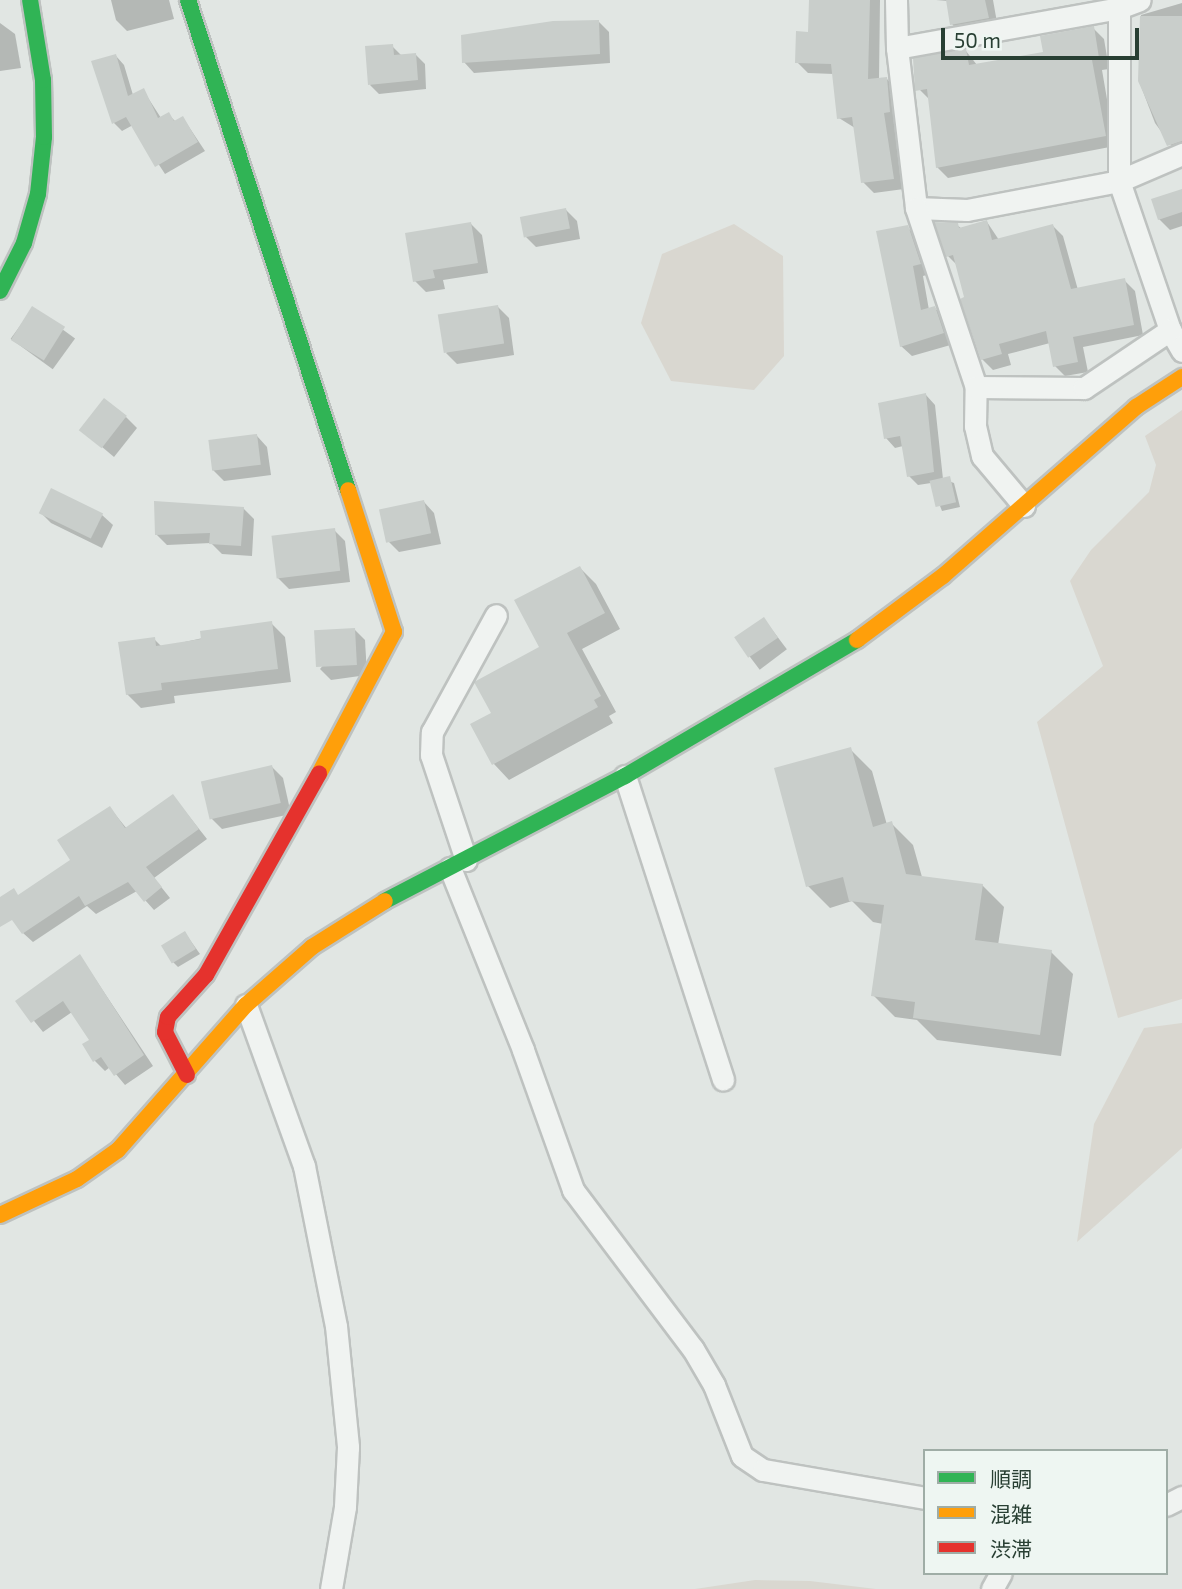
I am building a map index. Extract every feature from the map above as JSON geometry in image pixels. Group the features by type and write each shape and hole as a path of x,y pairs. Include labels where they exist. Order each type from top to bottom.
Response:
{"main road":[{"path":"0,291 24,243 41,171 43,79 30,0"},
{"path":"187,1075 165,1032 168,1017 206,975 260,884 394,632 188,0"},
{"path":"0,1215 77,1179 118,1150 246,1005 312,947 374,907 625,776 839,654 894,616 1136,407 1182,377"}],"street":[{"path":"896,0 897,48 916,208 976,387 975,426 982,456 1024,506"},
{"path":"897,48 1140,0"},
{"path":"1119,4 1119,181 1170,330 1182,351"},
{"path":"916,208 967,210 1119,181 1182,155"},
{"path":"976,387 1084,388 1170,330"},
{"path":"496,615 432,732 431,755 458,864 567,1179 693,1349 714,1385 742,1456 763,1470 923,1498"},
{"path":"625,776 723,1080"},
{"path":"246,1005 304,1166 336,1326 348,1447 345,1507 331,1589"}],"shaded area":[{"path":"734,224 783,256 784,356 754,390 671,381 641,323 662,254"},
{"path":"1182,410 1182,999 1118,1018 1037,722 1103,666 1070,581 1091,550 1149,492 1156,465 1145,436"},
{"path":"1182,1023 1182,1148 1077,1242 1094,1124 1144,1028"},
{"path":"755,1580 810,1581 876,1589 695,1589"}],"building":[{"path":"809,0 870,0 868,79 887,77 890,112 884,113 894,179 861,183 852,117 837,119 831,64 795,63 796,31 808,32"},
{"path":"946,0 985,0 989,18 950,25"},
{"path":"1140,16 1182,16 1182,141 1167,146 1138,81"},
{"path":"599,20 600,54 462,63 461,35 553,21"},
{"path":"1094,26 1099,58 1092,60 1106,136 936,168 927,89 915,91 913,58 966,49 969,65 1043,52 1040,36"},
{"path":"393,44 394,55 416,53 418,80 368,85 365,46"},
{"path":"116,54 128,96 144,88 158,118 169,112 174,121 183,116 198,142 155,167 126,117 112,124 91,61"},
{"path":"1182,189 1182,212 1158,220 1151,199"},
{"path":"566,208 570,229 524,238 520,217"},
{"path":"987,220 992,240 1053,224 1071,289 1125,278 1134,325 1073,337 1078,362 1053,367 1046,331 999,344 1002,354 981,360 960,299 964,297 953,255 946,257 934,222 958,223 959,228"},
{"path":"471,222 478,263 433,270 435,278 413,282 405,233"},
{"path":"908,225 921,264 913,266 921,310 935,306 944,333 900,347 876,231"},
{"path":"498,305 504,344 444,353 438,315"},
{"path":"32,306 65,327 44,361 11,340"},
{"path":"926,393 934,472 907,477 900,436 884,439 878,403"},
{"path":"104,398 127,416 102,448 79,430"},
{"path":"257,434 261,465 212,471 208,440"},
{"path":"950,476 956,502 936,507 930,481"},
{"path":"51,488 103,513 91,539 39,513"},
{"path":"424,500 431,533 386,543 379,510"},
{"path":"154,501 244,507 241,546 209,544 210,533 155,535"},
{"path":"335,528 340,571 277,578 271,536"},
{"path":"580,566 605,613 567,633 601,696 594,700 598,707 492,765 470,724 491,713 474,682 539,647 514,600"},
{"path":"764,617 778,638 748,658 734,637"},
{"path":"272,621 278,669 161,683 162,690 126,695 118,642 155,637 156,646 201,639 200,631"},
{"path":"355,628 357,665 316,667 314,630"},
{"path":"851,747 873,827 892,821 906,874 983,884 975,940 1052,950 1040,1035 913,1018 915,1002 871,996 884,905 849,901 843,877 806,887 774,768"},
{"path":"272,765 281,803 210,819 201,781"},
{"path":"173,794 199,829 146,867 162,887 144,902 128,882 85,906 79,896 22,934 12,920 0,927 0,897 14,888 18,895 70,860 57,840 110,806 125,828"},
{"path":"185,931 196,949 172,963 161,945"},
{"path":"80,954 144,1055 114,1076 101,1057 93,1062 82,1044 89,1040 63,1001 31,1023 15,1001"}],"traffic: fast":[{"path":"0,291 24,243 38,194 44,137 43,80 30,0"},
{"path":"188,0 348,490"},
{"path":"385,901 625,776 857,640"}],"traffic: slow":[{"path":"857,640 943,576 1136,407 1182,377"},
{"path":"319,774 394,632 348,490"},
{"path":"0,1215 77,1179 118,1150 246,1005 312,947 385,901"}],"traffic: jam":[{"path":"187,1075 165,1032 168,1017 206,975 319,774"}]}
